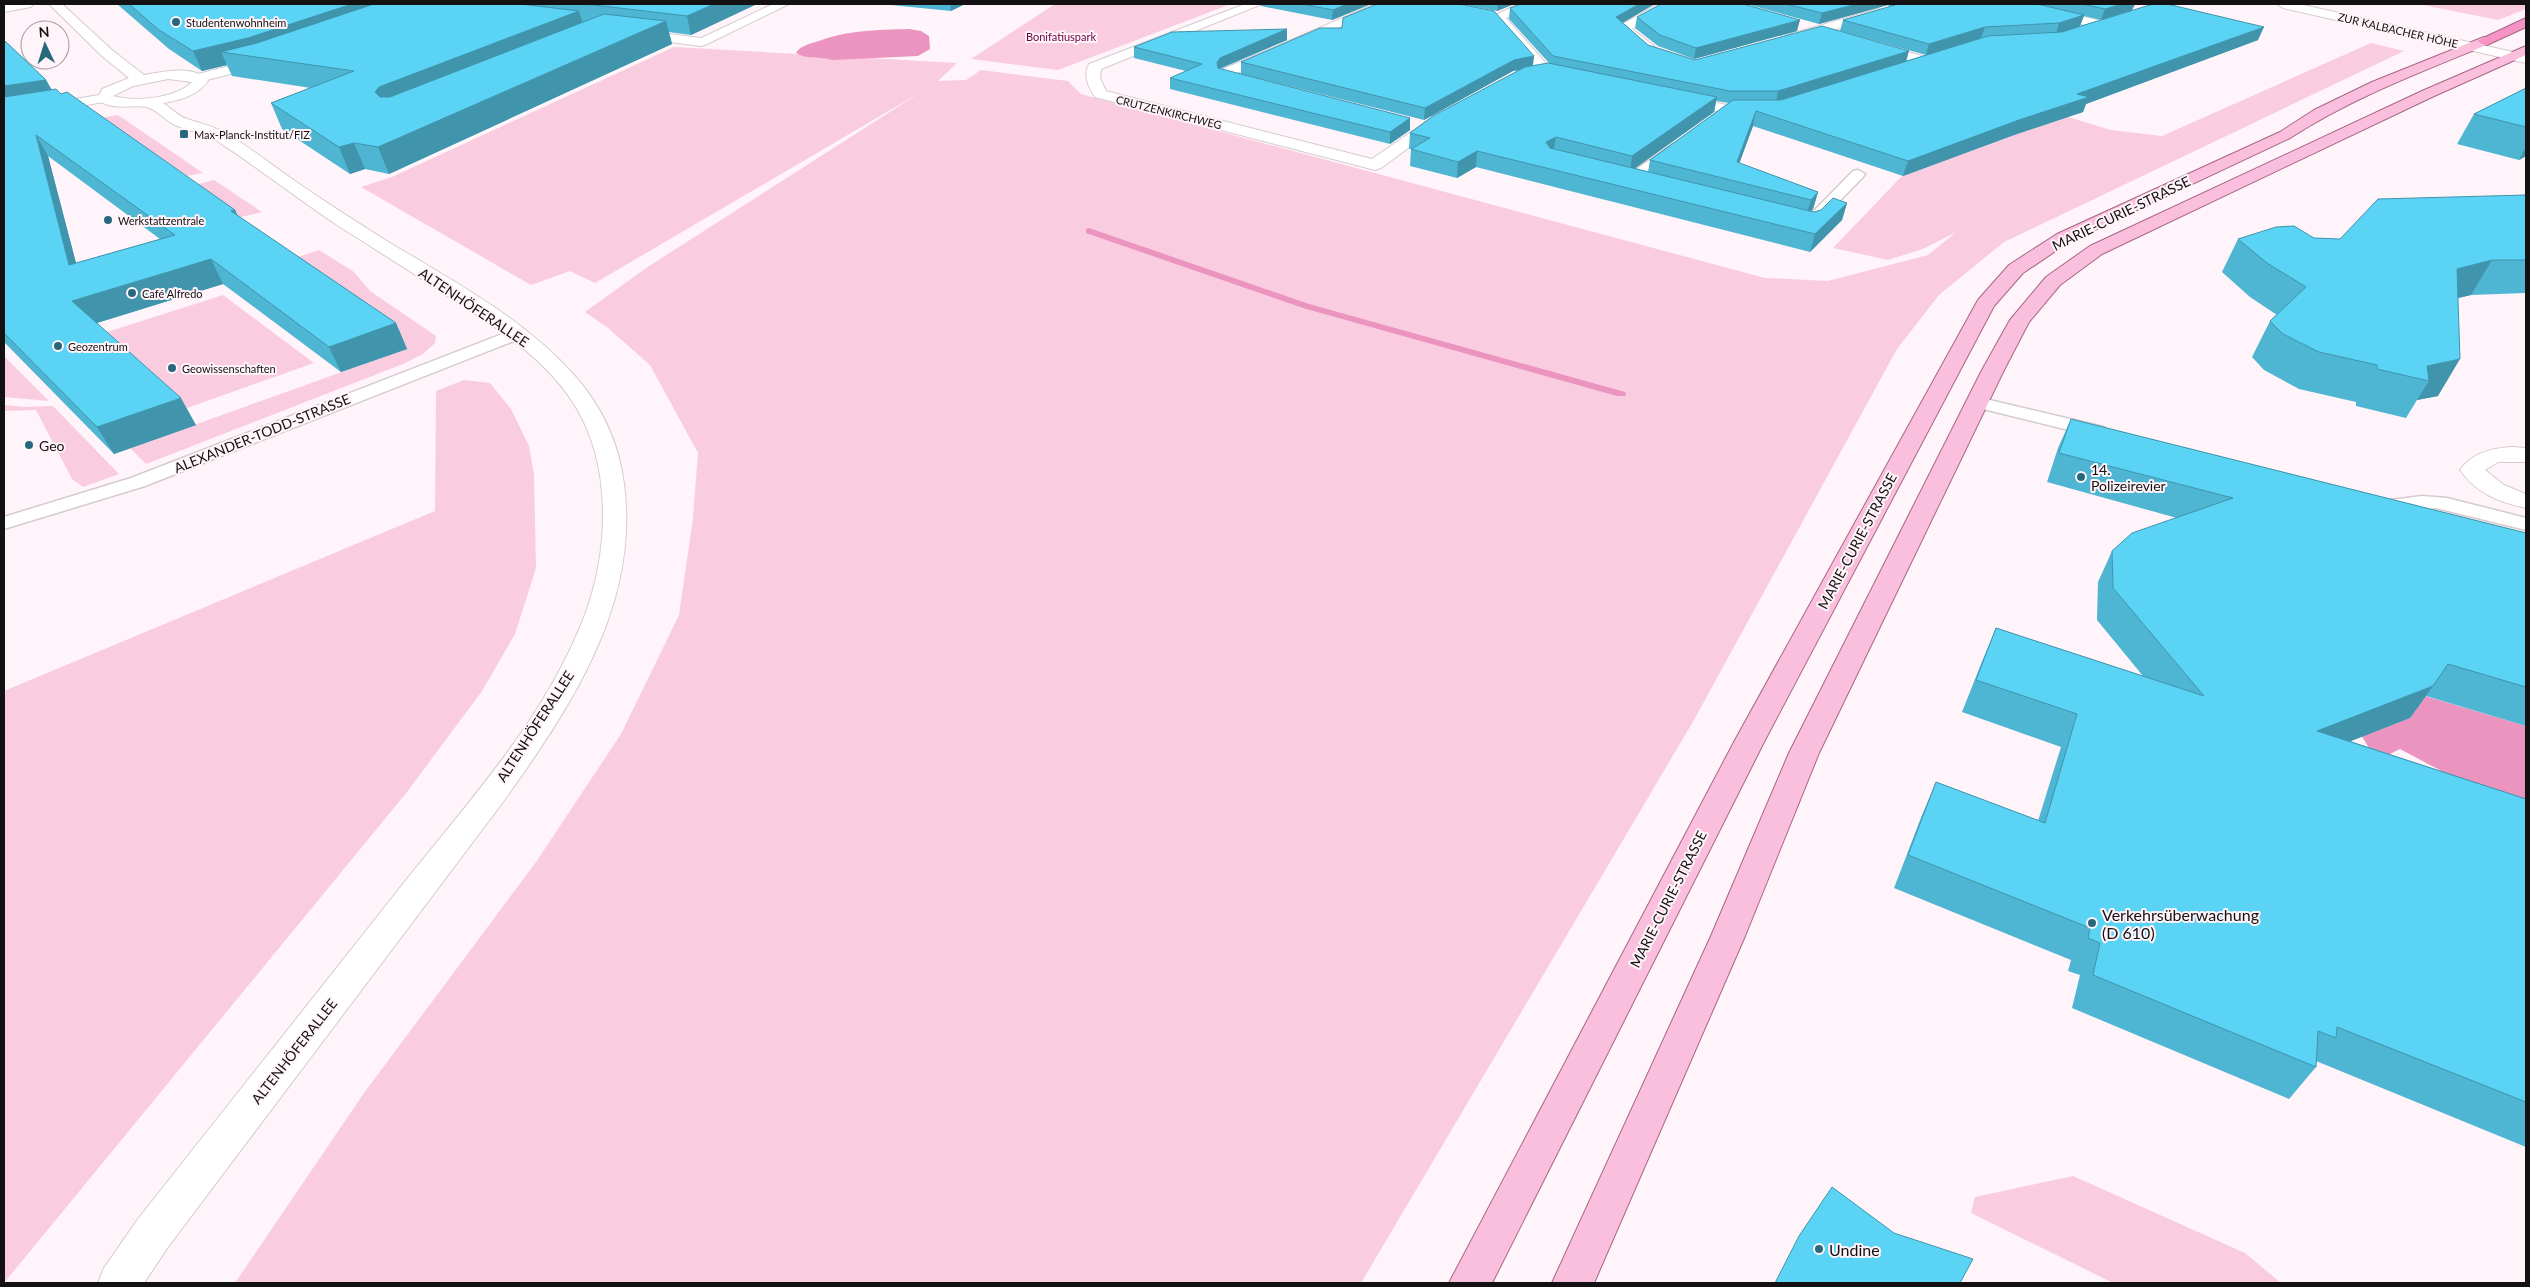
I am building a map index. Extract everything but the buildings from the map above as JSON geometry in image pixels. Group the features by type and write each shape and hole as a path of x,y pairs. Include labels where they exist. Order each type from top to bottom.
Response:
{"highway":[{"path":"2484,41 2526,22"}],"main road":[{"name":"MARIE-CURIE-STRASSE","path":"1470,1283 1749,742 1985,304 2016,269 2063,238 2285,135 2319,113 2376,85 2484,41"},
{"name":"MARIE-CURIE-STRASSE","path":"1573,1283 1728,936 1804,753 1977,402 2020,320 2053,281 2096,250 2427,94 2524,53"}],"street":[{"path":"4,8 27,4"},
{"path":"55,4 107,53 140,79"},
{"path":"619,32 700,42 783,4"},
{"name":"CRUTZENKIRCHWEG","path":"1256,4 1094,67 1093,78 1100,94 1375,165 1426,126"},
{"path":"1263,86 1225,76 1226,73 1385,4"},
{"path":"1528,4 1493,16 1546,72"},
{"path":"1660,54 1652,51 1623,28 1667,4"},
{"path":"2016,4 2111,24 2080,34"},
{"name":"ZUR KALBACHER HÖHE","path":"2283,4 2468,46 2524,53"},
{"name":"ZUR KALBACHER HÖHE","path":"2314,4 2484,41 2524,53"},
{"path":"1775,43 1888,11"},
{"path":"1792,22 1927,62"},
{"path":"4,116 105,98 104,95 112,88 140,79 176,75 199,78 281,56"},
{"path":"1901,70 1944,56"},
{"path":"1528,75 1546,72 1591,82"},
{"path":"199,78 200,84 189,91 186,97 188,103 195,108 207,129"},
{"name":"ALTENHÖFERALLEE","path":"139,102 166,98 189,91"},
{"path":"1668,97 1726,109 1777,109"},
{"name":"ALTENHÖFERALLEE","path":"105,98 116,102 157,104 179,120 207,129 319,205 518,333 549,362 576,392 598,428 611,469 614,528 608,586 598,615 559,694 525,747 449,850 152,1233 119,1283"},
{"path":"1407,122 1426,126 1451,113"},
{"path":"2526,455 2492,457 2478,461 2472,470 2480,481 2495,491 2526,501"}],"lane":[{"path":"1712,119 1726,109"},
{"path":"1633,178 1683,140"},
{"path":"1616,174 1652,183"},
{"path":"1801,220 1810,223 1858,174"},
{"name":"ALEXANDER-TODD-STRASSE","path":"4,523 138,482 518,333"},
{"path":"1977,402 2118,436"},
{"path":"2367,504 2397,508 2416,503 2434,502 2526,524"}],"green space":[{"name":"Bonifatiuspark","path":"1055,4 1231,4 1058,70 971,59"},
{"path":"2418,4 2526,4 2526,9 2498,20"},
{"path":"2371,43 2404,51 2004,242 1939,295 1897,349 1694,720 1361,1283 235,1283 364,1093 536,862 621,734 679,615 693,518 698,453 650,365 608,328 585,312 646,268 921,92 595,283 570,271 531,285 361,187 392,177 674,47 957,63 938,81 966,80 981,70 1068,81 1081,94 1765,278 1828,281 1928,255 1956,232 1923,249 1888,260 1833,248 1901,177 1930,164 2065,116 2111,130 2162,136"},
{"path":"118,115 203,173 171,179 86,120"},
{"path":"214,180 262,212 228,220 183,188"},
{"path":"319,250 354,272 370,291 436,336 435,343 423,354 403,364 146,464 130,448 406,349 283,262"},
{"path":"223,295 314,363 187,408 104,333"},
{"path":"4,356 49,401 4,397"},
{"path":"464,380 490,383 511,409 529,446 534,475 536,568 515,634 482,691 407,792 4,1283 4,691 435,511 436,391"},
{"path":"4,405 26,407 53,406 119,474 83,487 72,479 36,410 4,411"},
{"path":"2073,1176 2245,1253 2281,1283 2113,1283 1971,1213 1975,1197"}],"shaded area":[{"path":"909,29 921,31 929,36 930,49 918,56 832,60 796,53 805,46 839,35 862,31"},
{"path":"2425,696 2526,726 2526,816 2400,749 2386,756 2369,748 2355,725 2379,730 2410,718"}],"waterway":[{"path":"1089,231 1306,306 1621,394"}],"place":[{"name":"Studentenwohnheim","path":"176,22"},
{"name":"Max-Planck-Institut/FIZ","path":"184,134"},
{"name":"Werkstattzentrale","path":"108,220"},
{"name":"Café Alfredo","path":"132,293"},
{"name":"Geozentrum","path":"58,346"},
{"name":"Geowissenschaften","path":"172,368"},
{"name":"Geo","path":"29,445"},
{"name":"14. Polizeirevier","path":"2081,477"},
{"name":"Verkehrsüberwachung (D 610)","path":"2092,923"},
{"name":"Undine","path":"1819,1249"}]}
